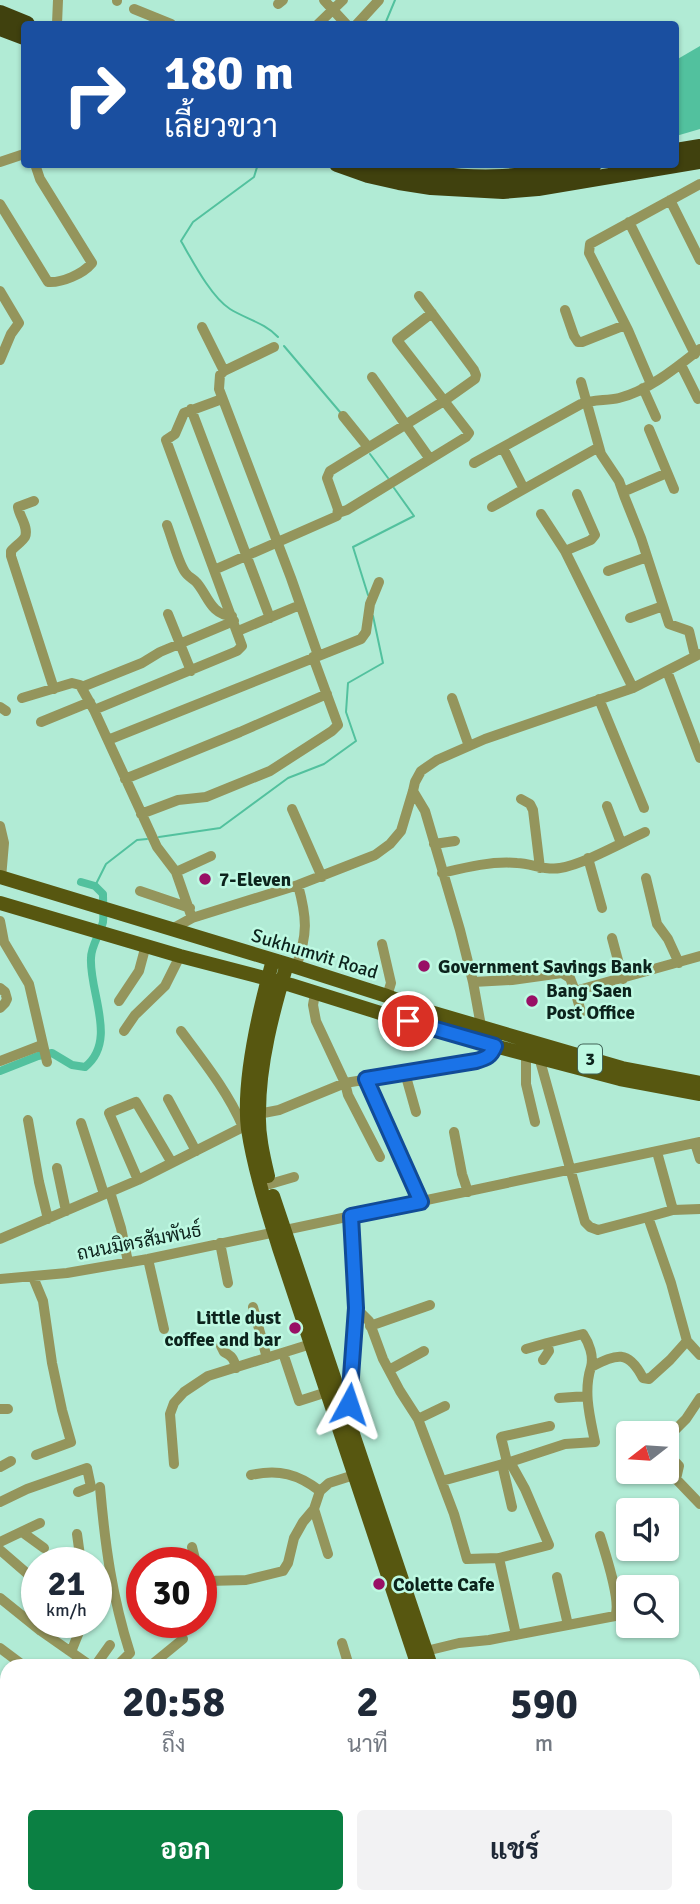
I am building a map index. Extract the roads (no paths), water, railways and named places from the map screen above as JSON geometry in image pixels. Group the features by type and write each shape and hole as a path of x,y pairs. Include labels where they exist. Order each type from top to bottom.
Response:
{"highway":[{"path":"0,13 21,22"},
{"path":"0,27 21,36"},
{"path":"679,150 700,147"},
{"path":"679,164 700,161"},
{"path":"348,168 368,175 431,187 503,191 538,188 658,168"},
{"path":"404,168 502,177 572,168"}],"main road":[{"name":"Sukhumvit Road","path":"1,878 273,960 481,1027 621,1068 700,1083"},
{"name":"Sukhumvit Road","path":"0,903 495,1046 620,1079 700,1094"},
{"path":"273,960 275,981 249,1078 245,1127 264,1199 279,1231 347,1418 429,1659"},
{"path":"275,981 292,966"},
{"path":"246,973 259,984 268,1011 258,1114 279,1231 311,1344 416,1659"},
{"path":"268,1011 287,998 311,992"}],"street":[{"path":"57,21 58,0"},
{"path":"324,0 343,21"},
{"path":"321,21 343,0"},
{"path":"360,21 379,0"},
{"path":"134,9 164,21"},
{"path":"0,162 21,155"},
{"path":"0,204 48,282 54,283 85,271 92,263 36,168"},
{"path":"656,417 625,324 589,253 590,244 700,184"},
{"path":"670,200 700,260"},
{"path":"474,463 587,402 620,398 647,386 681,365 697,351 629,222"},
{"path":"0,292 19,323 0,359"},
{"path":"338,513 328,483 330,471 475,379 476,374 419,296"},
{"path":"565,310 574,336 579,342 625,324"},
{"path":"214,570 334,518 338,513 466,437 469,433 397,340 432,313"},
{"path":"202,327 224,371"},
{"path":"141,814 178,800 206,797 280,766 338,725 300,605 222,399 219,381 224,371 274,347"},
{"path":"681,365 698,399"},
{"path":"372,377 430,459"},
{"path":"172,929 191,913 298,885 375,855 401,831 415,782 421,771 437,760 497,735 633,688 697,655 689,631 669,624 623,492 601,454 582,382"},
{"path":"41,722 191,671 241,649 242,643 166,440 175,434 184,412 222,399"},
{"path":"191,409 270,618"},
{"path":"343,416 369,447"},
{"path":"649,429 674,489"},
{"path":"503,447 524,489"},
{"path":"492,507 599,447"},
{"path":"623,492 667,473"},
{"path":"565,551 591,540 595,535 577,494"},
{"path":"34,501 18,507 26,533 23,540 11,551 11,556 54,689"},
{"path":"541,513 565,551 633,688"},
{"path":"167,525 186,573 197,582 216,611 234,623"},
{"path":"608,571 647,557"},
{"path":"108,740 361,639 366,632 370,604 379,582"},
{"path":"82,687 142,663 180,643 234,623 270,618 300,605"},
{"path":"630,618 663,606"},
{"path":"168,614 191,671"},
{"path":"667,671 700,758"},
{"path":"22,698 72,683 78,683 82,687 157,847 176,872 191,913"},
{"path":"125,779 327,694"},
{"path":"452,698 469,746"},
{"path":"599,699 644,808"},
{"path":"414,791 425,811 460,930 481,1027"},
{"path":"521,799 530,804 533,810 540,868"},
{"path":"607,806 621,843"},
{"path":"292,809 322,877"},
{"path":"0,826 4,843 1,878"},
{"path":"442,873 499,862 559,868 645,832"},
{"path":"434,844 455,841"},
{"path":"176,872 211,856"},
{"path":"588,858 602,908"},
{"path":"646,878 657,925 668,939 679,963"},
{"path":"292,966 304,940 306,923 298,885"},
{"path":"140,891 191,913"},
{"path":"0,903 0,915"},
{"path":"0,921 4,942 29,984 45,1053 0,1061"},
{"path":"612,938 623,979"},
{"path":"382,944 391,983 387,996"},
{"path":"119,1001 139,971 146,945"},
{"path":"124,1031 135,1015 164,986 180,956"},
{"path":"575,991 700,956"},
{"path":"473,982 562,973 569,978 581,1012"},
{"path":"0,988 7,999 0,1008"},
{"path":"311,992 316,1021 348,1095 380,1157"},
{"path":"0,1239 138,1180 245,1127 221,1085 181,1031"},
{"path":"258,1114 279,1110 345,1083 486,1059 495,1046"},
{"path":"532,1056 526,1084 535,1122"},
{"path":"532,1056 585,1222 590,1227 598,1230 673,1210 700,1209"},
{"path":"405,1073 416,1112"},
{"path":"366,1079 421,1202"},
{"path":"168,1099 196,1151"},
{"path":"138,1180 109,1113 136,1102 172,1163"},
{"path":"28,1120 48,1219"},
{"path":"81,1123 121,1228 128,1262"},
{"path":"454,1132 468,1192"},
{"path":"697,1143 700,1159"},
{"name":"ถนนมิตรสัมพันธ์","path":"0,1279 33,1277 148,1259 697,1143"},
{"path":"657,1152 673,1210"},
{"path":"57,1168 66,1211"},
{"path":"270,1184 294,1177"},
{"path":"347,1418 356,1308 351,1216"},
{"path":"648,1217 671,1283 687,1341 700,1355"},
{"path":"220,1243 228,1283"},
{"path":"148,1259 164,1329"},
{"path":"33,1277 43,1301 52,1363 71,1442 36,1455"},
{"path":"370,1326 430,1305"},
{"path":"253,1307 267,1358"},
{"path":"356,1308 369,1321 389,1370 418,1419 442,1480 467,1559 499,1558 548,1545 528,1495 506,1463"},
{"path":"442,1480 565,1444 595,1442 586,1380 593,1362 588,1341 583,1334 526,1349"},
{"path":"591,1367 608,1358 626,1357 634,1362 643,1378 649,1379 687,1341"},
{"path":"543,1360 549,1351 547,1343"},
{"path":"174,1464 170,1414 174,1403 184,1392 208,1376 311,1344"},
{"path":"222,1346 224,1352 231,1355 236,1368"},
{"path":"389,1370 424,1351"},
{"path":"283,1353 299,1401 327,1392"},
{"path":"559,1398 587,1396"},
{"path":"679,1426 700,1398"},
{"path":"418,1419 445,1406"},
{"path":"512,1507 502,1437 550,1426"},
{"path":"0,1467 11,1461"},
{"path":"0,1502 27,1489 87,1468 91,1487 78,1492"},
{"path":"251,1475 276,1472 307,1480 320,1491"},
{"path":"217,1581 246,1580 283,1571 288,1563 293,1538 314,1509 320,1491 329,1483 354,1475"},
{"path":"679,1482 700,1504"},
{"path":"100,1488 106,1556 119,1620 130,1653 124,1659"},
{"path":"314,1509 327,1554"},
{"path":"0,1542 40,1523"},
{"path":"22,1532 43,1547"},
{"path":"77,1534 79,1547"},
{"path":"426,1651 611,1618 617,1614 610,1571 600,1536"},
{"path":"0,1550 21,1568"},
{"path":"499,1558 516,1635"},
{"path":"557,1577 568,1625"},
{"path":"0,1598 82,1659"},
{"path":"71,1652 77,1638"},
{"path":"159,1659 183,1639"},
{"path":"342,1643 347,1659"},
{"path":"99,1659 110,1645"},
{"path":"0,1648 15,1659"}],"waterway":[{"path":"386,21 395,0"},
{"path":"257,168 254,177 193,222 181,241 202,278 223,303 278,337"},
{"path":"284,346 340,412"},
{"path":"370,454 388,478"},
{"path":"368,595 353,547 414,516 394,488"},
{"path":"159,837 220,828 288,778 324,764 356,741 346,712 348,683 383,663 373,616"},
{"path":"95,886 106,864 137,840 147,839"},
{"path":"0,1071 52,1053 72,1065 85,1067 95,1056 100,1044 101,1030 91,958 103,922 103,894 95,886 81,882"}],"place":[{"name":"7-Eleven","path":"205,879"},
{"name":"Government Savings Bank","path":"424,966"},
{"name":"Bang Saen Post Office","path":"532,1001"},
{"name":"Little dust coffee and bar","path":"295,1328"},
{"name":"Colette Cafe","path":"379,1584"}]}
